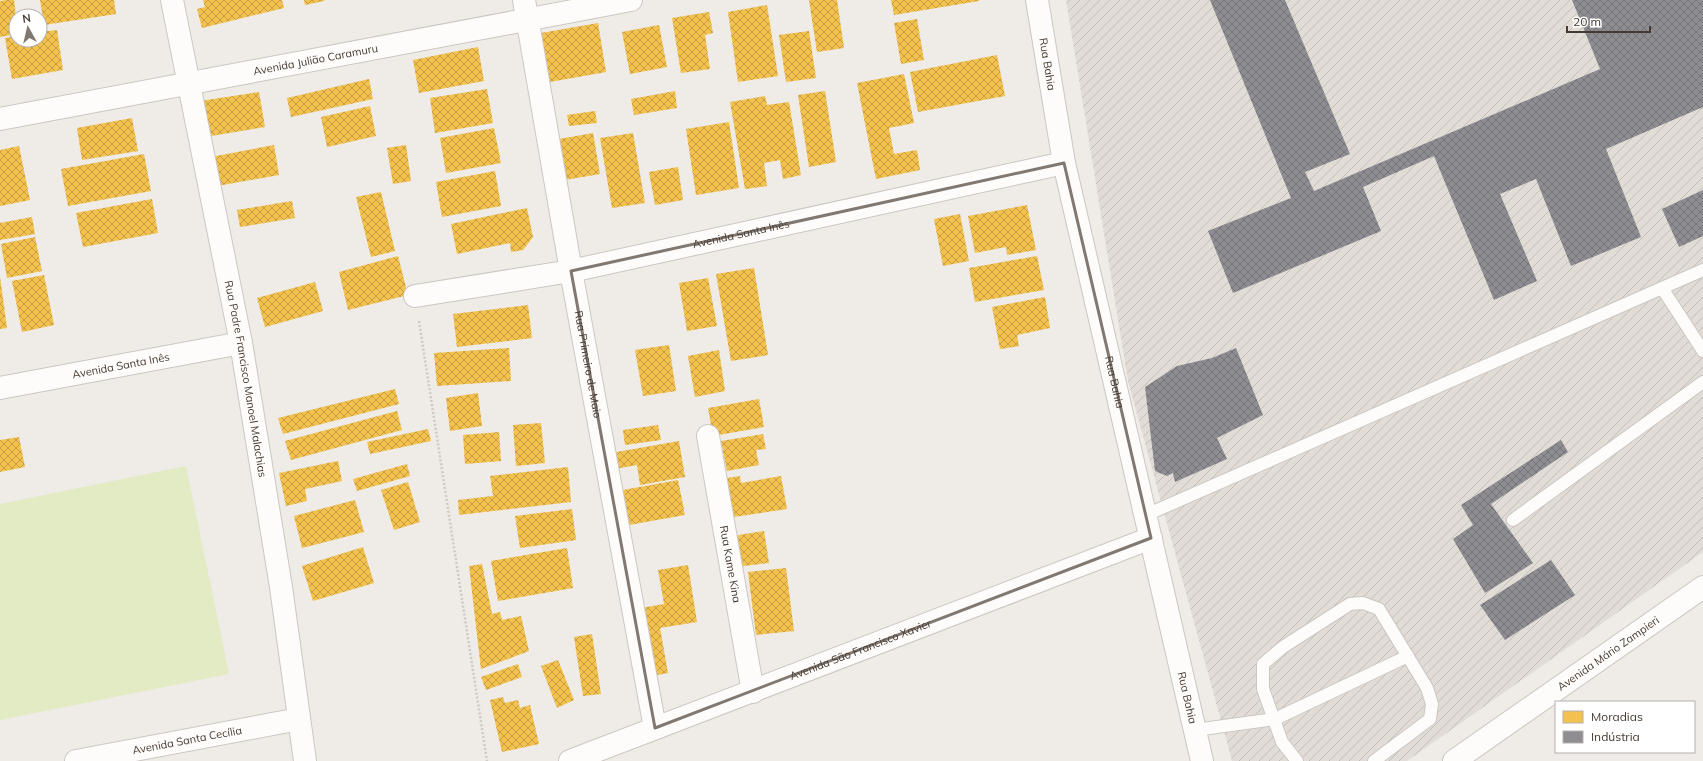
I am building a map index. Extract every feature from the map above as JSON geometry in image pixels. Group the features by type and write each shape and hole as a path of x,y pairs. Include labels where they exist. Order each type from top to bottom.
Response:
{"street":[{"name":"Rua Padre Francisco Manoel Malachias","path":"172,0 241,343 281,587 305,761"},
{"name":"Avenida Julião Caramuru","path":"0,119 189,85 526,10 631,0"},
{"name":"Rua Bahia","path":"1037,0 1064,163 1202,761"},
{"name":"Rua Primeiro de Maio","path":"526,10 655,728"},
{"name":"Avenida Santa Inês","path":"415,296 572,271 1064,163"},
{"name":"Avenida Santa Inês","path":"0,388 241,343"},
{"name":"Rua Kame Kina","path":"708,436 753,692"},
{"name":"Avenida São Francisco Xavier","path":"570,761 1151,538"},
{"name":"Avenida Mário Zampieri","path":"1454,761 1703,587"},
{"name":"Avenida Santa Cecília","path":"76,761 299,719"}],"lane":[{"path":"1146,515 1703,270"},
{"path":"1662,288 1703,351"},
{"path":"1513,520 1703,382"},
{"path":"1297,761 1282,742 1263,689 1263,664 1283,647 1350,604 1363,603 1379,609 1427,688 1432,704 1430,719 1374,761"},
{"path":"1195,730 1275,719 1408,656"}],"path":[{"path":"415,296 487,761"}],"highlighted area":[{"path":"1064,163 1151,538 655,728 571,271"}],"shaded area":[{"path":"1066,0 1703,0 1703,552 1407,761 1232,761 1128,381"}],"green space":[{"path":"186,466 229,674 0,720 0,504"}],"building: Moradias":[{"path":"14,0 15,8 8,8 8,36 0,37 0,1"},
{"path":"40,0 114,0 116,14 48,24 48,8 41,8"},
{"path":"203,0 282,0 284,8 202,28 197,9 205,7"},
{"path":"304,0 324,0 324,1 305,5"},
{"path":"809,0 837,0 844,48 817,52"},
{"path":"891,0 979,0 979,1 894,15"},
{"path":"767,5 778,76 738,82 728,12"},
{"path":"709,12 713,33 705,35 710,69 681,73 672,18"},
{"path":"917,19 924,60 901,64 894,23"},
{"path":"598,23 606,72 550,82 541,33"},
{"path":"659,25 667,67 630,74 622,32"},
{"path":"57,30 63,70 12,79 5,38 8,37 8,48 48,48 48,31"},
{"path":"809,31 816,78 786,82 779,35"},
{"path":"478,47 484,81 419,93 413,60"},
{"path":"997,55 1005,96 918,112 910,72"},
{"path":"904,74 914,123 889,128 894,154 917,150 920,170 876,179 857,83"},
{"path":"369,79 373,99 291,117 287,98"},
{"path":"487,89 493,123 435,133 430,98"},
{"path":"675,91 677,108 634,115 631,99"},
{"path":"825,91 836,162 809,167 798,95"},
{"path":"259,92 265,127 205,137 200,101"},
{"path":"765,96 767,105 789,102 801,175 783,179 780,160 764,163 767,186 745,189 730,102"},
{"path":"370,106 376,136 327,147 321,117"},
{"path":"595,111 597,123 569,126 567,115"},
{"path":"132,118 138,151 82,160 77,128"},
{"path":"729,122 739,188 696,195 686,129"},
{"path":"494,128 501,163 446,173 440,138"},
{"path":"593,133 600,174 565,180 559,139"},
{"path":"633,133 645,203 612,208 600,138"},
{"path":"274,145 279,175 217,186 211,157"},
{"path":"406,145 411,181 393,184 387,148"},
{"path":"19,146 30,200 0,206 0,150"},
{"path":"144,154 151,191 68,206 61,169"},
{"path":"678,167 683,200 655,205 649,172"},
{"path":"495,171 501,206 442,217 436,182"},
{"path":"381,192 395,251 371,257 356,197"},
{"path":"152,199 158,233 83,247 76,213"},
{"path":"292,201 295,218 240,227 237,210"},
{"path":"1027,205 1036,250 1007,255 1006,247 975,253 968,216"},
{"path":"527,208 533,237 523,250 511,252 510,243 457,254 451,224"},
{"path":"960,214 969,261 943,266 934,219"},
{"path":"32,217 35,234 0,240 0,223"},
{"path":"35,237 42,271 7,278 1,244"},
{"path":"398,256 408,295 348,310 339,272"},
{"path":"1037,256 1044,290 975,302 969,268"},
{"path":"754,268 768,355 731,361 716,274"},
{"path":"44,275 54,325 22,332 12,281"},
{"path":"0,277 7,328 0,329"},
{"path":"708,278 717,326 687,331 679,283"},
{"path":"315,282 323,311 265,327 257,298"},
{"path":"1045,297 1050,328 1017,335 1019,346 1000,349 992,307"},
{"path":"528,305 532,338 457,347 453,314"},
{"path":"669,345 676,391 643,396 635,350"},
{"path":"509,348 511,381 437,386 434,353"},
{"path":"719,350 725,391 695,397 688,356"},
{"path":"395,389 399,404 283,434 278,418"},
{"path":"478,393 482,426 450,431 446,398"},
{"path":"759,399 764,427 713,436 708,408"},
{"path":"397,411 402,430 291,460 285,441"},
{"path":"541,423 545,463 516,466 513,425"},
{"path":"658,425 661,440 625,445 623,430"},
{"path":"428,429 431,441 370,454 367,442"},
{"path":"499,432 501,461 465,464 463,435"},
{"path":"763,434 766,449 756,450 759,465 727,471 721,441"},
{"path":"19,437 25,467 0,472 0,440"},
{"path":"679,441 685,477 640,485 637,465 615,469 611,453"},
{"path":"338,461 342,481 305,489 307,501 286,506 279,473"},
{"path":"407,464 410,476 357,491 353,479"},
{"path":"568,467 571,502 459,515 458,500 493,496 490,476"},
{"path":"740,476 741,483 781,476 787,509 727,518 720,479"},
{"path":"678,480 685,515 629,525 623,490"},
{"path":"408,482 420,522 394,530 381,490"},
{"path":"355,500 364,532 302,548 294,516"},
{"path":"572,509 576,540 520,548 515,516"},
{"path":"764,531 769,563 736,567 732,536"},
{"path":"363,547 374,583 313,601 302,566"},
{"path":"567,548 573,588 498,601 491,561"},
{"path":"482,564 492,614 500,612 502,620 521,616 529,651 481,669 469,566"},
{"path":"688,565 697,622 660,628 668,673 652,676 641,608 664,604 658,570"},
{"path":"786,568 794,631 756,635 748,572"},
{"path":"592,634 601,694 583,696 574,637"},
{"path":"558,660 574,700 557,708 541,666"},
{"path":"518,664 522,677 486,690 481,677"},
{"path":"503,697 505,703 518,700 520,708 530,705 539,744 502,752 490,700"}],"building: Indústria":[{"path":"1210,0 1285,0 1350,154 1305,172 1314,191 1600,69 1572,0 1703,0 1703,107 1606,149 1641,237 1571,266 1536,179 1500,194 1537,281 1494,300 1434,156 1363,187 1381,231 1233,293 1208,231 1291,198"},
{"path":"1703,190 1703,236 1679,247 1662,209"},
{"path":"1236,348 1263,415 1217,438 1227,459 1175,482 1173,473 1167,476 1155,471 1145,387 1177,366 1212,358"},
{"path":"1561,440 1568,452 1491,504 1533,563 1485,593 1453,539 1473,525 1461,505"},
{"path":"1551,560 1575,595 1505,640 1480,605"}]}
